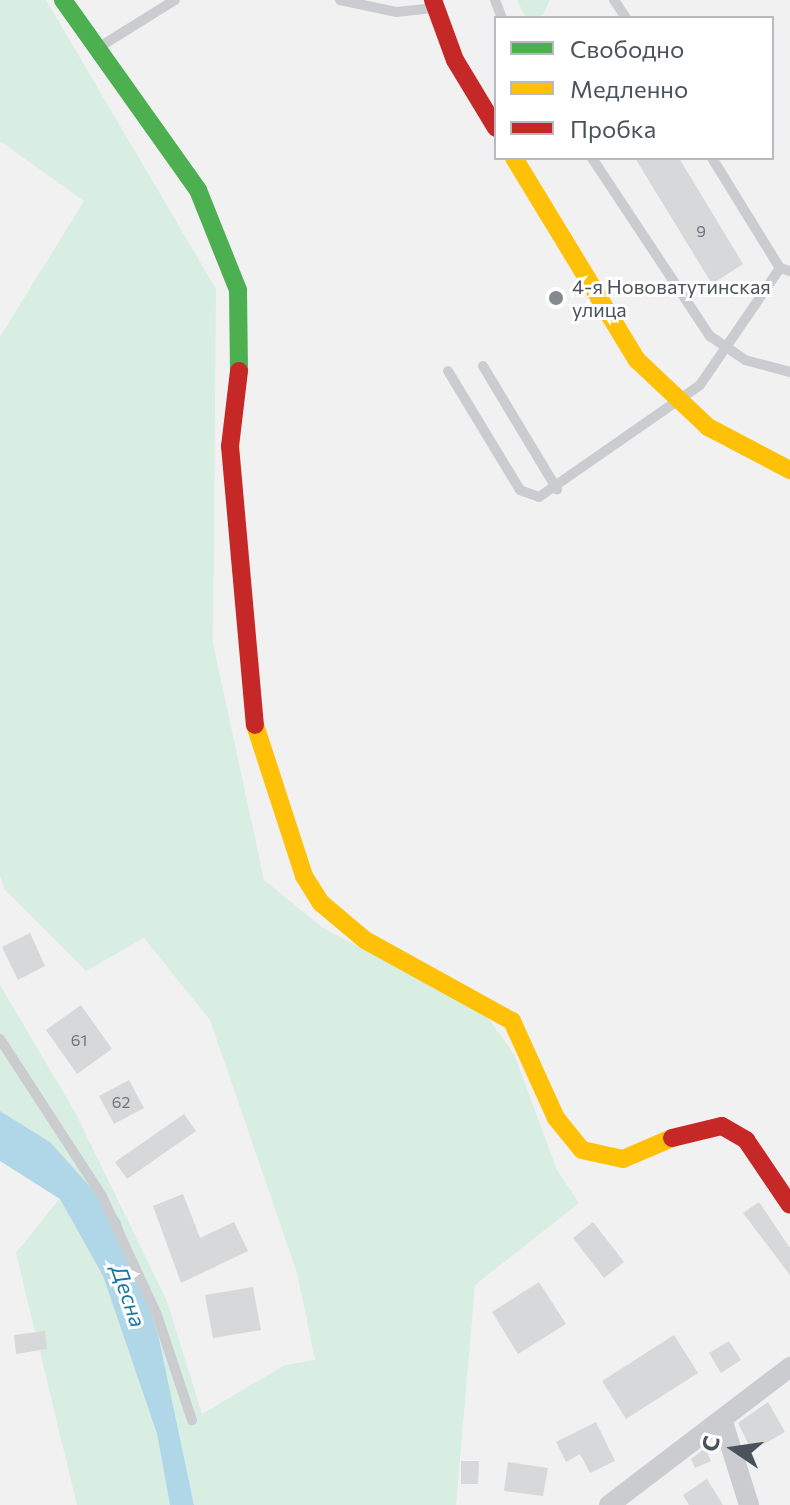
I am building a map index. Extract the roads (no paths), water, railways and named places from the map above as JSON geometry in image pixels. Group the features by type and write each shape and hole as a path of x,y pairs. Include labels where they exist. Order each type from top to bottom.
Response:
{"street":[{"path":"63,0 101,46 198,190 238,290 241,357 230,446 250,710 269,785 304,876 321,903 365,940 512,1021 556,1118 582,1150 623,1159 696,1128 722,1126 746,1140 790,1205"},
{"path":"434,4 455,60 494,125"},
{"path":"515,160 637,360 678,404 790,470"},
{"path":"609,1505 723,1422 790,1367"},
{"path":"723,1422 749,1505"}],"lane":[{"path":"101,46 175,0"},
{"path":"340,0 396,12 434,4"},
{"path":"593,160 697,320 726,349 790,372"},
{"path":"448,371 520,490 532,498 557,489 678,404 726,349 785,269 713,160"},
{"path":"483,366 557,489"},
{"path":"0,1039 102,1196 157,1315 192,1420"}],"water":[{"name":"Десна","path":"0,1111 50,1142 120,1220 158,1334 194,1505 170,1505 157,1434 103,1276 60,1199 0,1161"}],"place":[{"name":"4-я Нововатутинская улица","path":"556,298"}]}
